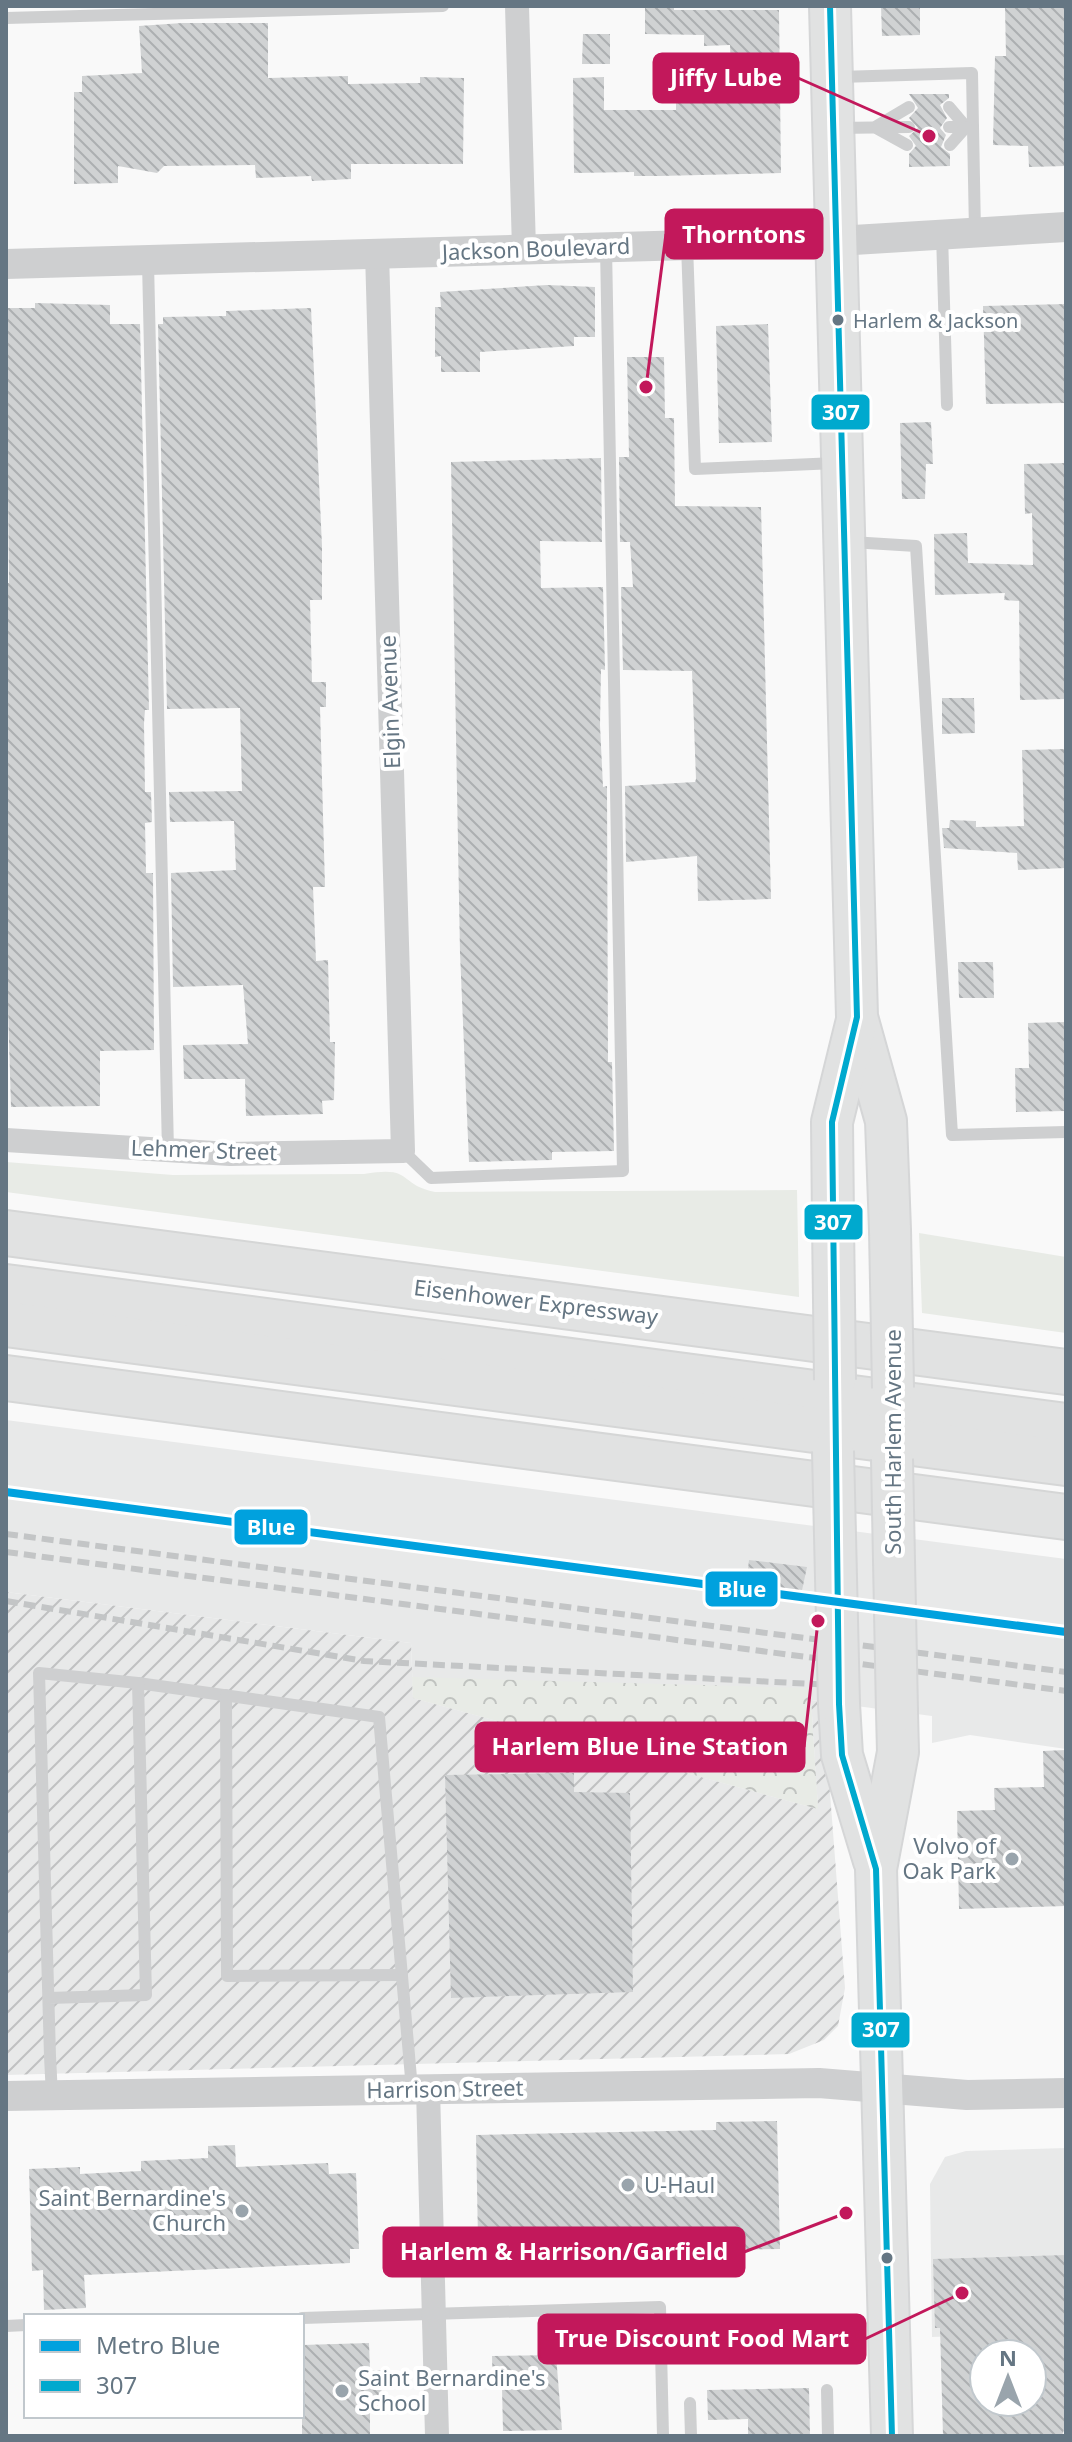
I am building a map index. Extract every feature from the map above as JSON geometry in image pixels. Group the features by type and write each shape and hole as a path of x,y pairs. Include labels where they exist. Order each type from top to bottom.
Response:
{"highway":[{"name":"Eisenhower Expressway","path":"6,1233 1066,1372"},
{"path":"6,1287 892,1423 1066,1463"},
{"path":"6,1324 834,1415"},
{"path":"6,1378 1066,1517"},
{"path":"892,1423 1066,1426"}],"main road":[{"name":"South Harlem Avenue","path":"830,6 857,1017 886,1121 890,1230 898,1752 876,1869 892,2436"},
{"name":"South Harlem Avenue","path":"857,1017 832,1122 839,1704 842,1755 876,1869"}],"street":[{"path":"517,6 524,249"},
{"name":"Jackson Boulevard","path":"6,264 837,241 1066,227"},
{"name":"Elgin Avenue","path":"377,253 403,1151"},
{"name":"Lehmer Street","path":"6,1140 230,1154 403,1151"},
{"name":"Harrison Street","path":"6,2096 819,2083 967,2095 1066,2093"},
{"path":"420,2090 434,2314 437,2436"}],"lane":[{"path":"6,18 239,9 443,6"},
{"path":"832,77 972,73 970,127 975,232"},
{"path":"875,128 909,107"},
{"path":"949,107 970,127"},
{"path":"833,128 909,127"},
{"path":"949,127 970,127"},
{"path":"950,145 970,127"},
{"path":"875,128 907,145"},
{"path":"942,234 947,405"},
{"path":"687,245 695,469 843,462"},
{"path":"403,1151 431,1178 623,1171 606,247"},
{"path":"148,259 168,1151"},
{"path":"845,541 916,546 952,1135 1066,1132"},
{"path":"52,2096 39,1673 138,1683 379,1717 402,1975 420,2090"},
{"path":"49,1998 146,1995 138,1683"},
{"path":"226,1695 227,1976 402,1975"},
{"path":"304,2318 660,2307 663,2436"},
{"path":"827,2390 828,2436"},
{"path":"690,2403 691,2436"}],"shaded area":[{"path":"6,1420 1066,1559 1066,1749 970,1735 932,1743 932,1716 811,1700 818,1809 413,1698 411,1643 6,1592"},
{"path":"6,1592 411,1643 413,1698 818,1809 811,1700 823,1702 845,1988 838,2026 824,2040 789,2054 6,2075"},
{"path":"1066,2148 1066,2332 932,2337 930,2184 945,2157 966,2151"}],"green space":[{"path":"6,1162 173,1175 391,1172 435,1192 797,1190 799,1297 6,1192"},
{"path":"919,1233 1066,1257 1066,1333 922,1313"},
{"path":"412,1677 810,1688 818,1809 413,1698"}],"building":[{"path":"645,6 674,6 674,10 779,10 781,173 634,176 634,172 574,173 573,78 604,77 604,110 676,110 676,99 732,98 730,45 704,46 704,35 645,34"},
{"path":"881,6 920,6 920,35 882,36"},
{"path":"1005,6 1066,6 1066,166 1029,167 1028,146 993,145 995,56 1006,56"},
{"path":"268,23 268,78 348,76 348,84 420,83 420,77 464,78 463,164 351,164 351,179 312,181 311,176 256,178 255,165 164,166 157,173 118,166 118,183 74,184 74,92 82,92 82,76 142,73 139,26"},
{"path":"583,34 610,34 610,64 582,64"},
{"path":"909,94 949,94 949,98 940,105 947,118 940,128 946,135 941,147 950,154 950,166 909,167 909,154 916,146 909,136 918,128 909,118 918,108"},
{"path":"547,285 595,287 595,337 574,337 574,346 480,352 480,372 441,372 441,356 435,357 435,307 441,307 440,292"},
{"path":"35,303 110,305 110,324 140,324 149,710 145,710 144,723 145,792 151,792 152,822 145,823 146,873 153,873 154,1050 100,1051 100,1106 11,1107 6,942 6,583 9,583 6,308 35,308"},
{"path":"1066,304 1066,403 986,404 983,306"},
{"path":"311,308 322,546 322,600 310,600 312,682 326,682 326,707 320,707 325,887 313,887 316,961 328,960 330,1042 335,1042 334,1100 322,1101 323,1114 246,1116 245,1079 184,1079 183,1045 248,1044 243,985 173,987 171,873 236,870 234,821 170,822 169,792 242,791 240,708 167,709 158,324 163,324 163,317 226,316 226,311"},
{"path":"768,324 772,442 719,443 716,326"},
{"path":"627,357 664,357 665,418 674,418 675,506 761,507 771,899 698,901 697,856 626,862 625,786 695,782 696,779 692,671 623,670 621,587 633,587 630,542 620,542 619,457 629,457"},
{"path":"931,422 933,464 926,464 925,499 902,499 900,423"},
{"path":"601,458 602,542 540,541 541,588 603,587 605,670 601,669 600,725 603,787 607,786 608,1062 612,1062 614,1151 552,1152 552,1160 469,1162 460,953 451,462"},
{"path":"1066,463 1066,699 1020,700 1019,601 1004,600 1005,593 935,595 934,534 967,533 968,563 1033,565 1032,513 1025,514 1024,464"},
{"path":"942,698 974,698 975,733 942,734"},
{"path":"1066,749 1066,868 1018,870 1017,853 944,848 942,828 949,828 950,820 976,821 976,827 1024,826 1022,750"},
{"path":"958,962 993,962 994,998 959,998"},
{"path":"1066,1022 1066,1111 1016,1112 1015,1068 1029,1068 1028,1023"},
{"path":"749,1560 807,1567 801,1595 746,1587"},
{"name":"Volvo of Oak Park","path":"1066,1750 1066,1906 959,1909 957,1811 995,1810 994,1788 1044,1787 1043,1751"},
{"path":"574,1773 574,1792 630,1793 633,1992 451,1998 445,1775"},
{"name":"U-Haul","path":"777,2121 780,2249 719,2250 719,2244 664,2246 664,2235 478,2240 476,2135 716,2130 716,2122"},
{"name":"Saint Bernardine's Church","path":"235,2145 236,2167 328,2163 329,2174 356,2173 359,2249 350,2249 350,2263 84,2275 86,2308 44,2310 43,2270 32,2271 29,2169 80,2167 80,2174 141,2171 141,2161 208,2158 208,2146"},
{"path":"1066,2255 1066,2423 1062,2436 943,2436 940,2328 935,2328 933,2259"},
{"path":"369,2343 370,2370 381,2370 382,2412 370,2412 370,2436 302,2436 304,2345"},
{"path":"556,2355 562,2430 503,2431 502,2388 493,2389 492,2356"},
{"path":"809,2388 810,2436 748,2436 748,2419 708,2420 707,2390"}],"railway":[{"path":"6,1534 1066,1672"},
{"path":"6,1552 1066,1691"},
{"path":"6,1601 364,1661 853,1686"}],"metro line":[{"name":"Blue","path":"6,1492 1066,1632"}],"transit line":[{"name":"307","path":"830,6 857,1017 832,1122 839,1704 842,1755 876,1869 892,2436"}],"place":[{"name":"Jiffy Lube","path":"929,136"},
{"name":"Harlem & Jackson","path":"838,320"},
{"name":"Thorntons","path":"646,387"},
{"name":"Harlem Blue Line Station","path":"818,1621"},
{"name":"Volvo of Oak Park","path":"1012,1859"},
{"name":"U-Haul","path":"628,2185"},
{"name":"Saint Bernardine's Church","path":"242,2211"},
{"name":"Harlem & Harrison/Garfield","path":"846,2213"},
{"name":"True Discount Food Mart","path":"962,2293"},
{"name":"Saint Bernardine's School","path":"342,2391"}]}
